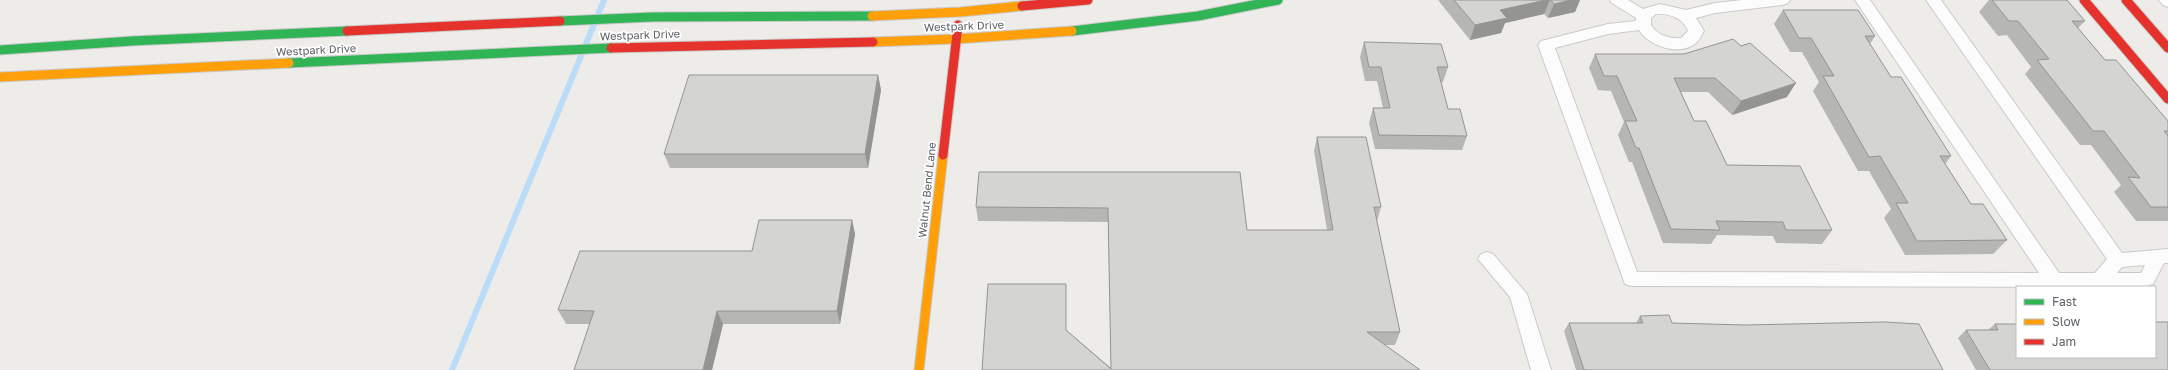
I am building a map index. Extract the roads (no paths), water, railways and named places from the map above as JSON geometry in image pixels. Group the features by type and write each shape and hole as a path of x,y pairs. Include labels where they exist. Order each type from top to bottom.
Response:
{"main road":[{"name":"Westpark Drive","path":"0,50 132,41 555,21 653,18 870,16 960,12 1088,0"},
{"name":"Westpark Drive","path":"0,77 112,74 625,47 956,39 1056,34 1194,16 1278,0"},
{"path":"2084,0 2168,99"},
{"path":"2126,0 2168,48"},
{"path":"1190,5 1194,16"},
{"name":"Walnut Bend Lane","path":"919,370 960,12"}],"street":[{"path":"1617,0 1643,20 1648,33 1656,38 1674,43 1683,43 1690,41 1696,31 1691,20 1654,4 1652,10 1643,20 1546,45 1631,279 2136,281 2147,279 2164,256"},
{"path":"1684,16 1715,8 1784,0"},
{"path":"1862,0 2054,280"},
{"path":"1933,0 2117,260"},
{"path":"2100,280 2117,260 2164,256"},
{"path":"1487,259 1518,294 1541,370"}],"waterway":[{"path":"452,370 604,0"}]}
